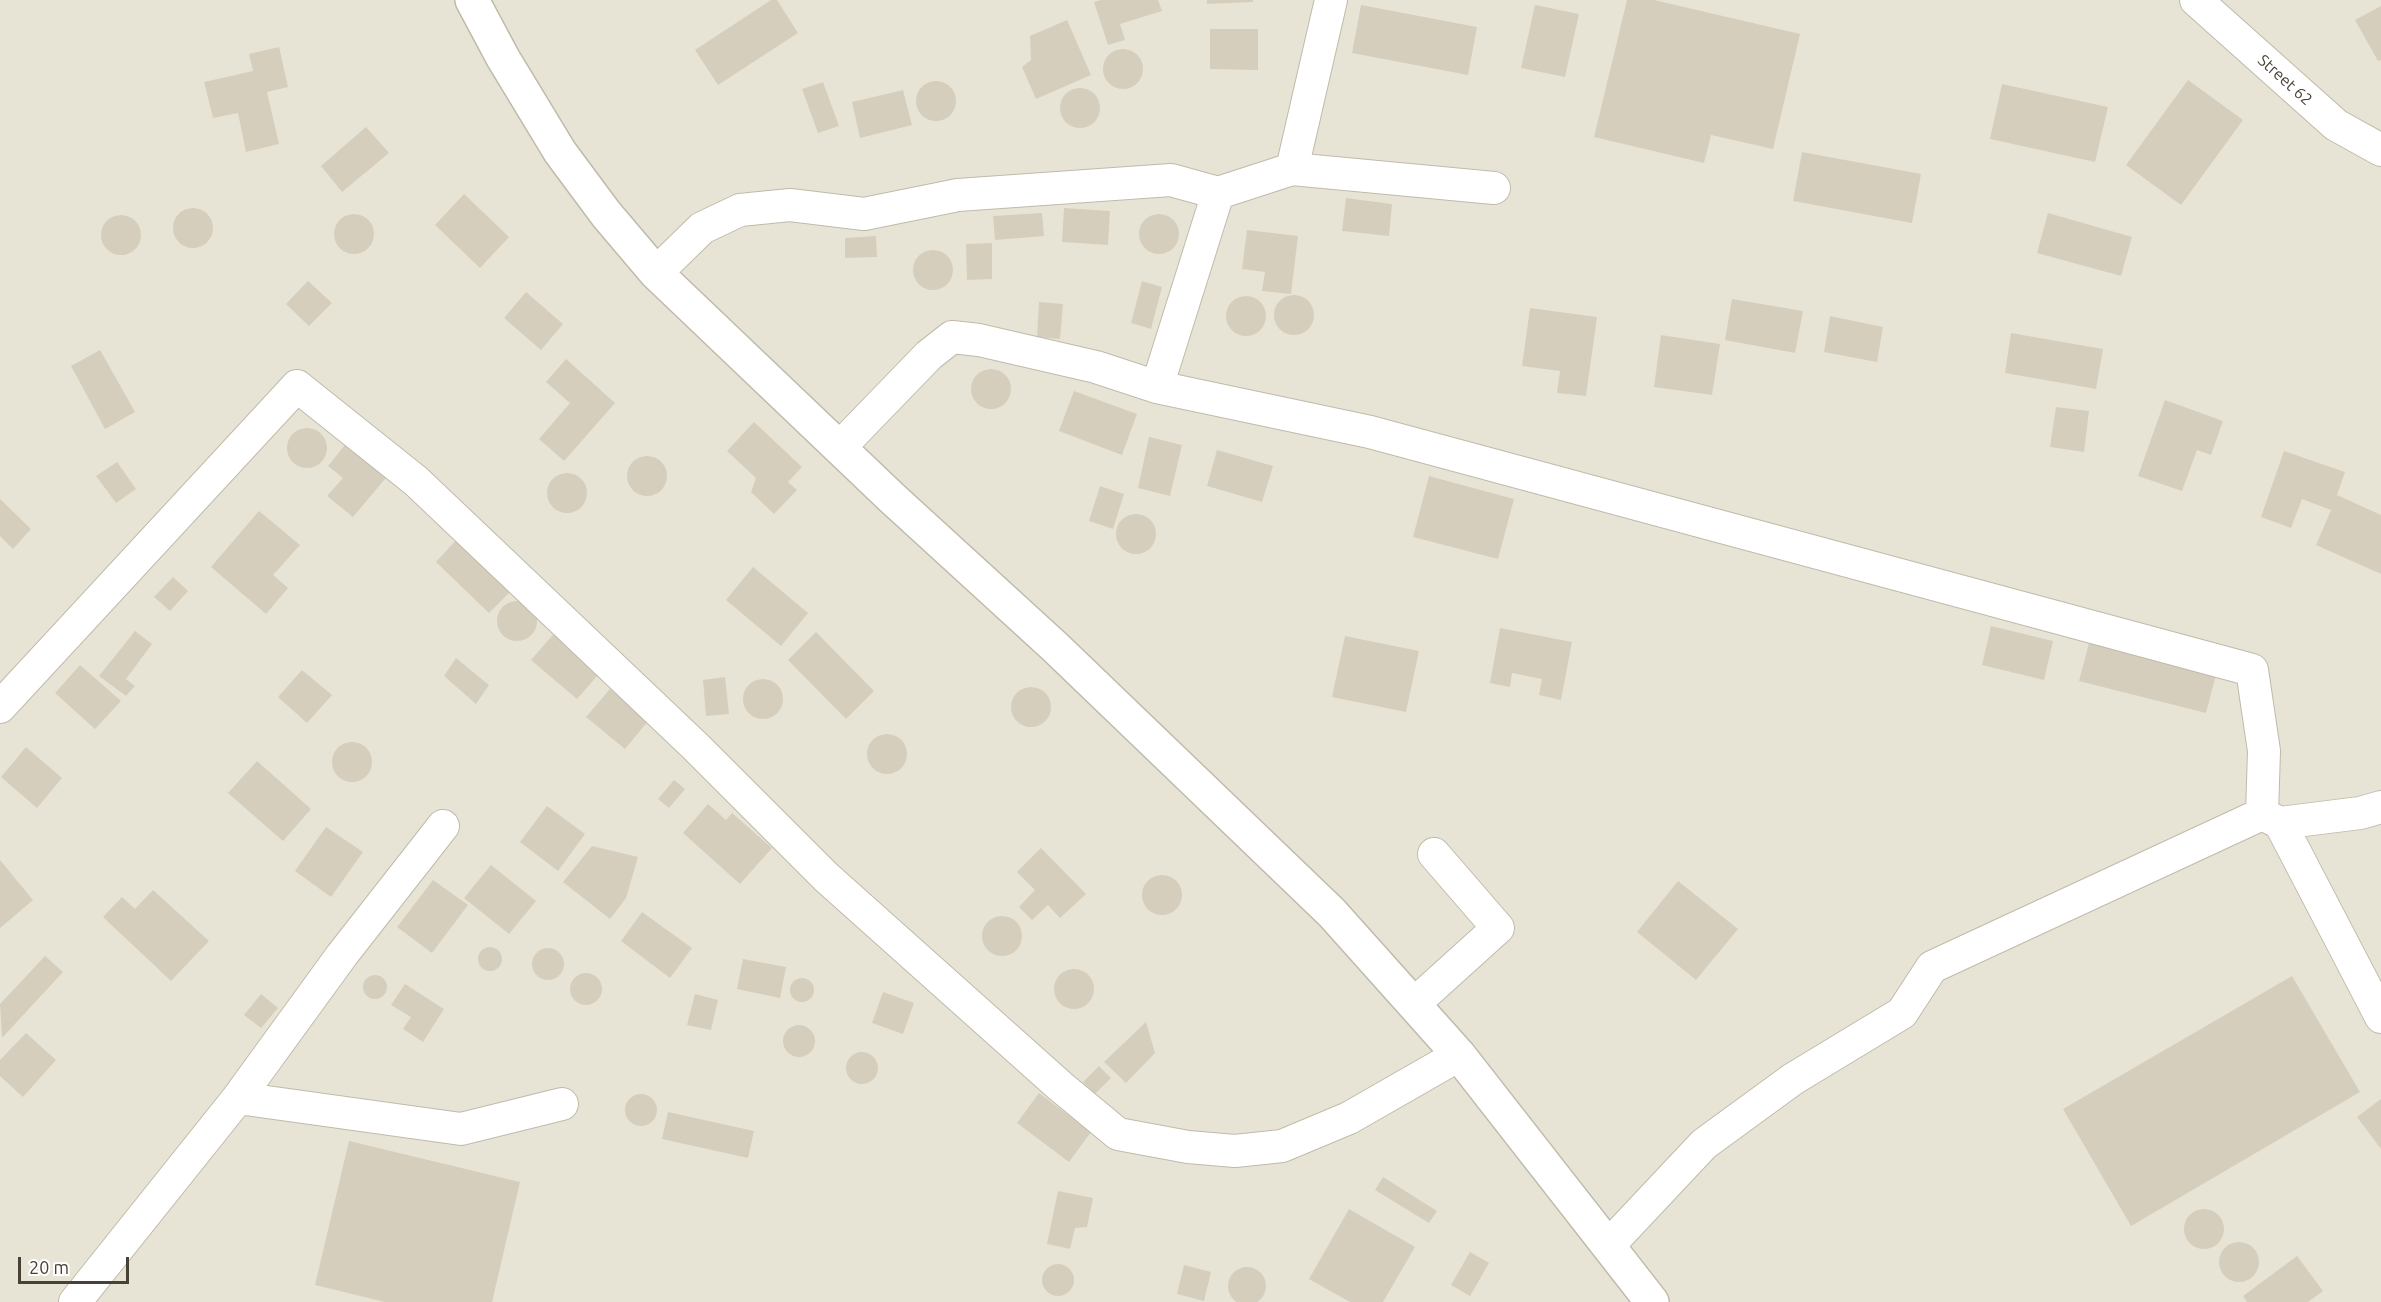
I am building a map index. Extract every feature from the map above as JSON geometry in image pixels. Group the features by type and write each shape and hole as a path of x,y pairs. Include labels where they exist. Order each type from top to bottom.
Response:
{"street":[{"path":"472,0 503,58 560,152 606,214 656,273 839,448 1054,646 1332,913 1415,1003 1459,1055 1652,1302"},
{"path":"1292,169 1331,0"},
{"name":"Street 62","path":"2196,0 2336,124 2381,150"},
{"path":"656,273 702,228 740,210 790,206 864,214 958,195 1171,180 1218,193 1292,169 1494,188"},
{"path":"1157,387 1218,193"},
{"path":"839,448 929,355 952,337 980,340 1096,367 1157,387 1370,432 2252,670 2271,819 2381,1017"},
{"path":"0,707 297,386 416,481 695,746 826,878 1060,1086 1118,1134 1235,1151 1282,1146 1349,1118 1459,1055"},
{"path":"1609,1245 1704,1144 1793,1079 1902,1013 1932,967 2271,819 2360,813 2381,807"},
{"path":"75,1302 238,1098 342,955 442,826"},
{"path":"1415,1003 1498,928 1434,854"},
{"path":"238,1098 461,1129 562,1104"}],"shaded area":[{"path":"0,0 2381,0 2381,1302 0,1302"}],"building":[{"path":"771,0 777,0 798,33 718,85 695,50"},
{"path":"1158,0 1162,11 1120,24 1125,40 1108,45 1094,2"},
{"path":"1207,0 1253,0 1253,2 1207,4"},
{"path":"1627,0 1654,0 1800,34 1773,149 1711,135 1704,163 1594,137"},
{"path":"1361,5 1477,27 1468,75 1352,53"},
{"path":"1535,5 1579,14 1565,77 1521,68"},
{"path":"2381,6 2381,60 2378,61 2355,20"},
{"path":"1067,20 1091,75 1036,99 1022,67 1031,60 1030,36"},
{"path":"1210,29 1258,29 1258,70 1210,69"},
{"path":"279,47 288,87 267,92 279,144 246,152 238,113 213,118 204,82 253,71 249,54"},
{"path":"1123,49 1131,50 1137,55 1142,61 1142,77 1137,83 1131,88 1123,89 1115,88 1109,83 1104,77 1103,69 1104,61 1109,55 1115,50"},
{"path":"2188,80 2243,120 2181,205 2126,165"},
{"path":"936,81 944,82 950,87 955,93 955,109 950,115 944,120 936,121 928,120 922,115 917,109 916,101 917,93 922,87 928,82"},
{"path":"823,82 839,126 818,133 802,89"},
{"path":"2002,84 2108,107 2095,162 1990,139"},
{"path":"1080,88 1088,89 1094,94 1099,100 1099,116 1094,122 1088,127 1080,128 1072,127 1066,122 1061,116 1060,108 1061,100 1066,94 1072,89"},
{"path":"903,90 912,125 860,138 852,102"},
{"path":"366,127 389,153 342,192 321,166"},
{"path":"1802,152 1921,174 1912,223 1793,201"},
{"path":"464,194 509,237 480,268 435,225"},
{"path":"1346,198 1392,204 1389,236 1342,231"},
{"path":"193,208 201,209 207,214 212,220 212,236 207,242 201,247 193,248 185,247 179,242 174,236 173,228 174,220 179,214 185,209"},
{"path":"1064,208 1110,211 1108,245 1062,242"},
{"path":"1042,213 1044,236 995,240 993,216"},
{"path":"2048,213 2132,237 2121,276 2037,253"},
{"path":"354,214 362,215 368,220 373,226 373,242 368,248 362,253 354,254 346,253 340,248 335,242 334,234 335,226 340,220 346,215"},
{"path":"1159,214 1167,215 1173,220 1178,226 1178,242 1173,248 1167,253 1159,254 1151,253 1145,248 1140,242 1139,234 1140,226 1145,220 1151,215"},
{"path":"121,215 129,216 135,221 140,227 140,243 135,249 129,254 121,255 113,254 107,249 102,243 101,235 102,227 107,221 113,216"},
{"path":"1247,230 1298,236 1291,294 1262,291 1265,272 1242,269"},
{"path":"876,236 877,257 845,258 845,238"},
{"path":"992,243 992,279 967,280 966,244"},
{"path":"933,250 941,251 947,256 952,262 952,278 947,284 941,289 933,290 925,289 919,284 914,278 913,270 914,262 919,256 925,251"},
{"path":"308,281 332,303 309,326 286,304"},
{"path":"1142,281 1162,287 1151,329 1131,323"},
{"path":"526,292 563,324 541,350 504,318"},
{"path":"1294,295 1302,296 1308,301 1313,307 1313,323 1308,329 1302,334 1294,335 1286,334 1280,329 1275,323 1274,315 1275,307 1280,301 1286,296"},
{"path":"1246,296 1254,297 1260,302 1265,308 1265,324 1260,330 1254,335 1246,336 1238,335 1232,330 1227,324 1226,316 1227,308 1232,302 1238,297"},
{"path":"1732,299 1803,311 1795,353 1725,340"},
{"path":"1039,302 1063,304 1060,339 1037,337"},
{"path":"1530,308 1597,317 1586,396 1557,393 1560,371 1522,366"},
{"path":"1830,316 1883,327 1877,362 1824,352"},
{"path":"2011,333 2103,349 2096,389 2005,373"},
{"path":"1661,335 1720,344 1712,395 1654,387"},
{"path":"100,350 135,412 105,429 71,366"},
{"path":"566,359 615,403 564,461 539,439 570,403 546,382"},
{"path":"991,369 999,370 1005,375 1010,381 1010,397 1005,403 999,408 991,409 983,408 977,403 972,397 971,389 972,381 977,375 983,370"},
{"path":"1074,391 1137,414 1122,455 1059,431"},
{"path":"2165,400 2223,421 2211,455 2197,450 2182,491 2138,476"},
{"path":"2056,407 2089,411 2084,452 2050,447"},
{"path":"754,422 802,467 788,482 797,490 774,514 751,492 756,478 727,451"},
{"path":"307,428 315,429 321,434 326,440 326,456 321,462 315,467 307,468 299,467 293,462 288,456 287,448 288,440 293,434 299,429"},
{"path":"1149,437 1182,445 1170,496 1138,488"},
{"path":"349,440 390,473 353,517 327,496 343,478 328,466"},
{"path":"1217,450 1273,466 1262,502 1207,486"},
{"path":"2284,451 2345,472 2337,495 2381,515 2381,574 2316,545 2331,510 2302,499 2291,528 2261,517"},
{"path":"647,456 655,457 661,462 666,468 666,484 661,490 655,495 647,496 639,495 633,490 628,484 627,476 628,468 633,462 639,457"},
{"path":"117,462 136,489 116,503 96,476"},
{"path":"567,473 575,474 581,479 586,485 586,501 581,507 575,512 567,513 559,512 553,507 548,501 547,493 548,485 553,479 559,474"},
{"path":"1429,476 1514,499 1498,559 1413,537"},
{"path":"1100,486 1124,494 1113,529 1089,521"},
{"path":"0,499 31,529 13,549 0,536"},
{"path":"259,511 300,545 273,575 288,588 266,614 211,567"},
{"path":"1136,514 1144,515 1150,520 1155,526 1155,542 1150,548 1144,553 1136,554 1128,553 1122,548 1117,542 1116,534 1117,526 1122,520 1128,515"},
{"path":"458,538 512,590 489,613 436,562"},
{"path":"753,567 808,613 781,646 726,600"},
{"path":"173,577 188,591 170,611 154,597"},
{"path":"517,601 531,607 537,621 531,635 517,641 503,635 497,621 503,607"},
{"path":"1991,626 2053,641 2044,680 1982,665"},
{"path":"1500,628 1572,642 1561,700 1539,695 1542,679 1512,673 1510,687 1490,683"},
{"path":"558,629 604,668 577,699 531,660"},
{"path":"135,631 152,644 126,679 135,686 126,696 99,676"},
{"path":"816,632 874,691 846,719 788,660"},
{"path":"1345,636 1419,651 1406,712 1332,697"},
{"path":"2089,643 2216,675 2206,713 2079,681"},
{"path":"456,658 489,685 476,704 444,676"},
{"path":"80,665 121,701 95,729 55,693"},
{"path":"302,670 332,695 307,723 278,697"},
{"path":"725,677 729,714 706,716 703,680"},
{"path":"763,679 771,680 777,685 782,691 782,707 777,713 771,718 763,719 755,718 749,713 744,707 743,699 744,691 749,685 755,680"},
{"path":"1031,687 1039,688 1045,693 1050,699 1050,715 1045,721 1039,726 1031,727 1023,726 1017,721 1012,715 1011,707 1012,699 1017,693 1023,688"},
{"path":"610,689 649,720 625,749 586,717"},
{"path":"887,734 895,735 901,740 906,746 906,762 901,768 895,773 887,774 879,773 873,768 868,762 867,754 868,746 873,740 879,735"},
{"path":"352,742 360,743 366,748 371,754 371,770 366,776 360,781 352,782 344,781 338,776 333,770 332,762 333,754 338,748 344,743"},
{"path":"26,747 62,778 37,808 1,777"},
{"path":"257,761 311,809 283,841 228,793"},
{"path":"674,780 685,789 669,808 658,799"},
{"path":"708,804 726,820 732,813 772,848 740,884 683,833"},
{"path":"547,806 585,834 558,871 520,842"},
{"path":"326,827 363,852 331,897 295,871"},
{"path":"592,846 638,857 626,898 610,919 563,882"},
{"path":"1041,848 1086,894 1060,918 1048,905 1032,920 1019,907 1035,890 1017,872"},
{"path":"0,860 33,900 0,928"},
{"path":"491,865 536,901 509,934 464,898"},
{"path":"1162,875 1170,876 1176,881 1181,887 1181,903 1176,909 1170,914 1162,915 1154,914 1148,909 1143,903 1142,895 1143,887 1148,881 1154,876"},
{"path":"433,880 468,905 432,953 397,927"},
{"path":"1678,881 1738,929 1696,980 1637,932"},
{"path":"153,890 209,941 171,981 103,917 122,897 135,909"},
{"path":"642,912 692,948 670,978 621,941"},
{"path":"1002,916 1010,917 1016,922 1021,928 1021,944 1016,950 1010,955 1002,956 994,955 988,950 983,944 982,936 983,928 988,922 994,917"},
{"path":"490,947 499,950 502,959 499,968 490,971 481,968 478,959 481,950"},
{"path":"548,948 560,952 564,964 560,976 548,980 536,976 532,964 536,952"},
{"path":"45,956 63,972 2,1038 0,1004"},
{"path":"743,959 786,967 780,998 737,989"},
{"path":"1074,969 1082,970 1088,975 1093,981 1093,997 1088,1003 1082,1008 1074,1009 1066,1008 1060,1003 1055,997 1054,989 1055,981 1060,975 1066,970"},
{"path":"586,973 598,977 602,989 598,1001 586,1005 574,1001 570,989 574,977"},
{"path":"375,975 384,978 387,987 384,996 375,999 366,996 363,987 366,978"},
{"path":"2292,976 2360,1092 2131,1226 2063,1109"},
{"path":"802,978 811,981 814,990 811,999 802,1002 793,999 790,990 793,981"},
{"path":"405,984 444,1009 423,1042 403,1029 411,1017 391,1005"},
{"path":"883,992 914,1003 903,1034 872,1023"},
{"path":"261,994 278,1008 261,1028 244,1015"},
{"path":"695,994 718,1000 711,1030 687,1025"},
{"path":"1146,1022 1155,1053 1126,1083 1104,1062"},
{"path":"799,1025 811,1029 815,1041 811,1053 799,1057 787,1053 783,1041 787,1029"},
{"path":"26,1033 56,1060 23,1097 0,1076 0,1060"},
{"path":"862,1052 874,1056 878,1068 874,1080 862,1084 850,1080 846,1068 850,1056"},
{"path":"1099,1066 1111,1078 1095,1094 1083,1082"},
{"path":"1039,1093 1091,1132 1069,1162 1017,1123"},
{"path":"641,1094 652,1099 657,1110 652,1121 641,1126 630,1121 625,1110 630,1099"},
{"path":"2381,1099 2381,1149 2357,1117"},
{"path":"668,1112 754,1131 748,1158 662,1139"},
{"path":"349,1141 520,1182 492,1302 385,1302 315,1285"},
{"path":"1383,1177 1437,1211 1429,1223 1375,1190"},
{"path":"1058,1191 1093,1198 1087,1227 1075,1228 1070,1249 1047,1244"},
{"path":"1349,1209 1415,1247 1383,1302 1350,1302 1309,1279"},
{"path":"2204,1209 2212,1210 2218,1215 2223,1221 2223,1237 2218,1243 2212,1248 2204,1249 2196,1248 2190,1243 2185,1237 2184,1229 2185,1221 2190,1215 2196,1210"},
{"path":"2239,1242 2247,1243 2253,1248 2258,1254 2258,1270 2253,1276 2247,1281 2239,1282 2231,1281 2225,1276 2220,1270 2219,1262 2220,1254 2225,1248 2231,1243"},
{"path":"1470,1252 1489,1263 1470,1296 1451,1285"},
{"path":"2297,1256 2323,1291 2308,1302 2247,1302 2243,1296"},
{"path":"1058,1264 1069,1269 1074,1280 1069,1291 1058,1296 1047,1291 1042,1280 1047,1269"},
{"path":"1184,1265 1211,1272 1204,1301 1177,1294"},
{"path":"1247,1267 1261,1272 1266,1286 1261,1300 1247,1305 1233,1300 1228,1286 1233,1272"}]}
